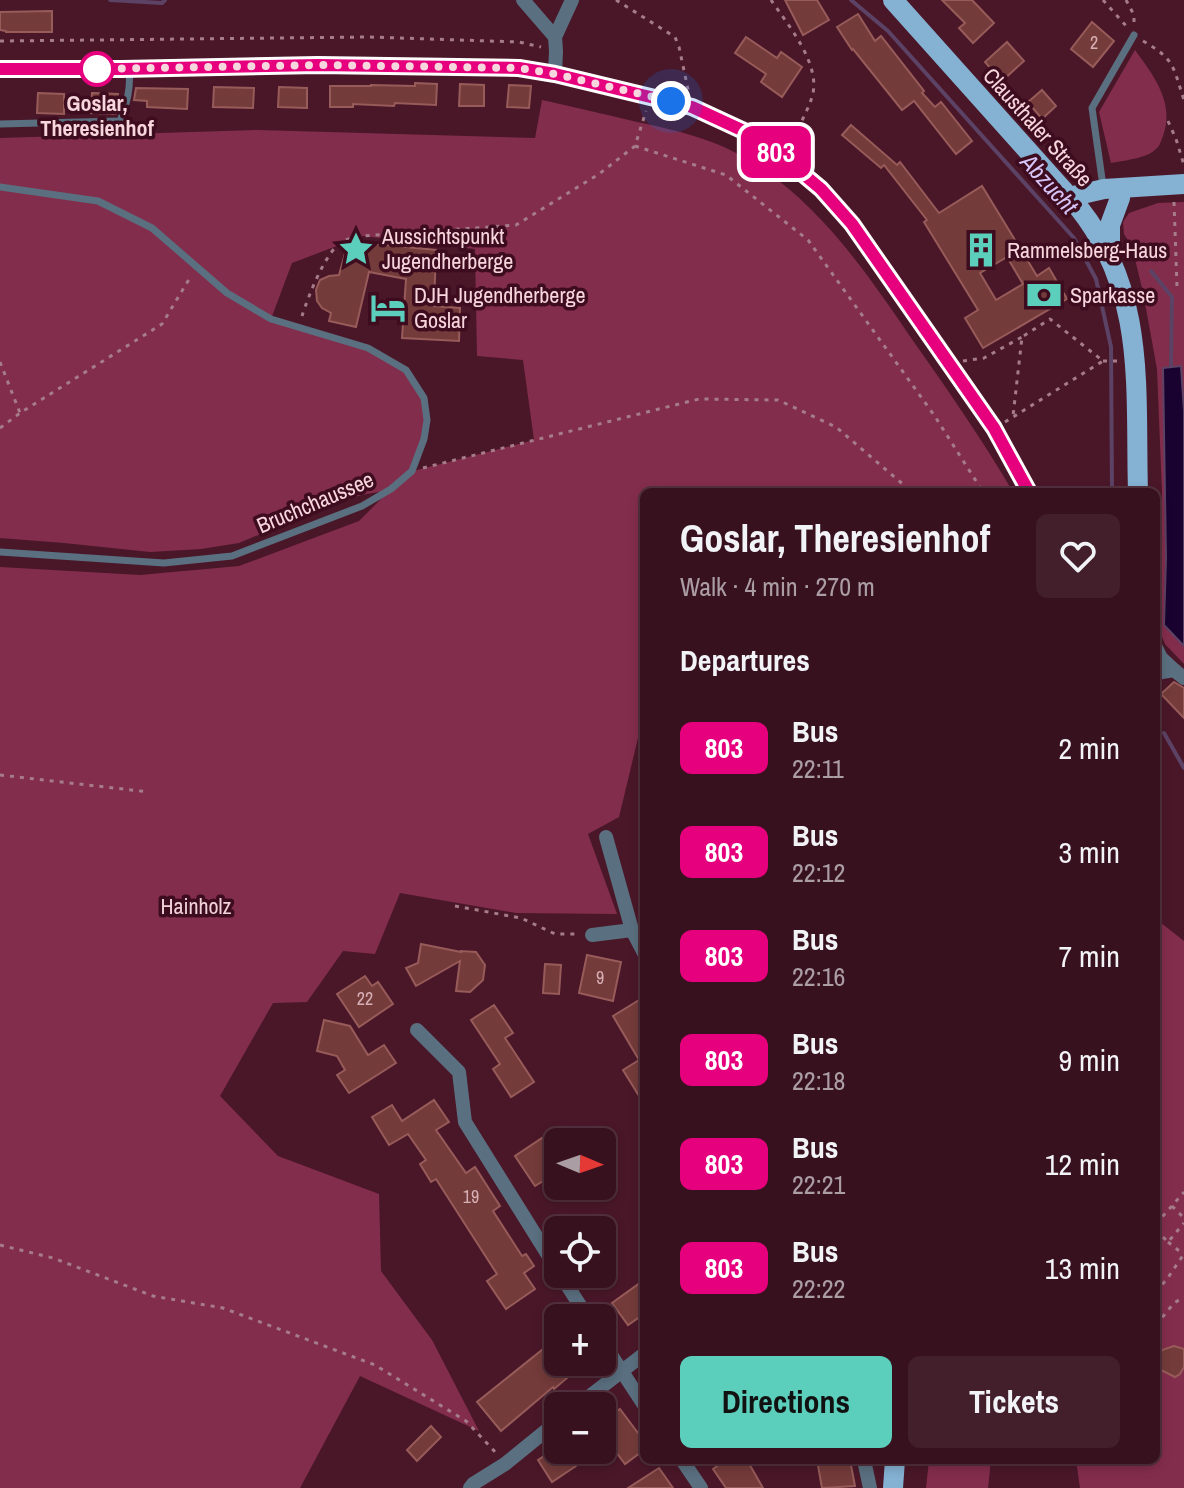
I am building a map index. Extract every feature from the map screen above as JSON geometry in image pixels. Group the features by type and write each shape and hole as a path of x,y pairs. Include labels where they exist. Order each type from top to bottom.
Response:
{"main road":[{"name":"Clausthaler Straße","path":"893,0 1074,203 1110,256 1125,297 1133,338 1138,488"},
{"path":"1074,203 1141,187 1179,185"},
{"path":"1110,256 1112,194"},
{"path":"893,1488 895,1464"}],"street":[{"path":"523,0 556,44"},
{"path":"555,74 556,44 572,0"},
{"path":"0,69 318,65 519,68 692,107 746,132 784,158 821,189 852,224 994,428 1027,488"},
{"path":"1160,656 1179,674"},
{"path":"606,837 632,930 640,945"},
{"path":"592,935 632,930"},
{"path":"417,1030 459,1072 465,1122 544,1248"},
{"path":"595,1392 640,1357"},
{"path":"616,1363 640,1399"},
{"path":"470,1488 544,1432"},
{"path":"685,1464 701,1488"},
{"path":"865,1464 870,1488"}],"lane":[{"path":"1112,194 1092,108 1134,35"},
{"path":"0,124 120,121 131,85 129,69"},
{"path":"0,187 98,201 152,228 227,293 271,319 368,348 406,370 424,398 427,420 424,439 412,471"},
{"name":"Bruchchaussee","path":"0,552 164,563 232,556 362,506 391,489 412,471"}],"path":[{"path":"616,0 675,37 692,107"},
{"path":"771,0 806,51 813,85 812,96 784,158"},
{"path":"1103,0 1134,35 1162,51 1172,64 1184,100"},
{"path":"1126,0 1134,15 1134,35"},
{"path":"0,41 370,37 556,44"},
{"path":"299,327 308,294 326,260 341,242 363,236 516,225 599,174 635,146 650,96"},
{"path":"1168,121 1184,165"},
{"path":"635,146 726,175 808,240 934,415 980,488"},
{"path":"1177,287 1179,185"},
{"path":"0,428 162,324 197,266"},
{"path":"950,363 984,358 1050,319 1103,361"},
{"path":"1013,416 1022,337"},
{"path":"994,428 1103,361 1116,361"},
{"path":"0,362 20,413"},
{"path":"412,471 699,399 778,400 836,427 907,488"},
{"path":"0,775 149,792"},
{"path":"455,906 521,918 555,934 592,935"},
{"path":"1160,1222 1184,1192"},
{"path":"1168,1242 1184,1221 1172,1206"},
{"path":"1160,1232 1184,1254 1160,1287"},
{"path":"0,1245 53,1258 153,1296 223,1308 375,1365 466,1421 505,1464"},
{"path":"1160,1320 1174,1303 1184,1297"}],"green space":[{"path":"1135,50 1161,90 1166,124 1154,151 1111,163 1099,112"},
{"name":"Hainholz","path":"542,100 670,129 724,147 784,185 833,233 876,287 966,417 1011,488 640,488 640,730 619,817 588,834 617,914 516,913 400,893 375,954 343,951 307,1002 273,1003 220,1096 278,1156 379,1194 381,1271 432,1340 479,1431 360,1376 300,1488 0,1488 0,567 140,575 239,566 359,521 390,490 361,495 239,543 201,549 150,552 0,538 0,138 258,130 535,138","holes":["363,236 475,249 477,356 523,360 534,440 413,471 426,417 421,394 409,376 367,348 271,319 292,263"]},
{"path":"1184,202 1184,664 1162,637 1162,492 1157,369 1143,292 1123,222 1129,213 1158,203"},
{"path":"1160,922 1184,941 1184,1488 1080,1488 1077,1464 1160,1464"},
{"path":"929,1464 991,1464 988,1488 926,1488"}],"shaded area":[{"path":"1181,366 1184,412 1184,646 1164,625 1163,368"}],"building":[{"path":"785,0 817,0 829,20 803,35"},
{"path":"942,0 972,0 994,23 973,43 959,28 965,23"},
{"path":"52,11 52,32 0,30 0,12"},
{"path":"858,14 875,41 881,36 924,91 922,93 935,107 941,102 972,141 956,154 914,101 902,110 852,50 837,27"},
{"path":"1092,22 1114,41 1093,67 1071,49"},
{"path":"746,37 777,58 781,52 802,67 782,97 761,82 766,74 735,53"},
{"path":"1007,42 1024,61 1002,81 985,62"},
{"path":"415,83 437,84 436,105 395,103 394,106 353,104 353,107 330,107 330,86 415,86"},
{"path":"460,84 484,85 484,106 459,106"},
{"path":"509,85 531,86 529,108 507,107"},
{"path":"214,87 254,88 253,108 213,107"},
{"path":"279,87 307,88 307,108 278,107"},
{"path":"136,88 188,89 187,109 147,107 147,101 134,100"},
{"path":"1042,90 1056,106 1042,119 1028,102"},
{"path":"38,93 64,94 64,114 37,113"},
{"path":"92,93 118,94 116,114 91,113"},
{"path":"851,125 897,165 900,162 939,213 982,186 1037,276 1049,268 1067,299 983,348 965,318 978,310 924,222 927,220 884,165 881,168 842,135","holes":["1007,257 1023,284 996,300 980,273"]},
{"path":"354,242 436,250 434,306 460,308 459,341 402,338 406,279 369,272 356,327 329,321 331,313 317,301 316,290 320,280 339,275 346,250"},
{"path":"1174,682 1184,688 1184,718 1161,694"},
{"path":"421,944 476,952 485,965 483,980 470,992 456,991 460,961 416,986 406,968 418,963"},
{"path":"587,955 621,962 613,1001 579,993"},
{"path":"545,964 561,965 559,994 543,993"},
{"path":"365,976 372,986 378,982 393,1004 359,1027 337,994"},
{"path":"640,999 640,1098 623,1070 639,1060 613,1016"},
{"path":"494,1005 513,1033 505,1038 534,1082 511,1097 493,1069 500,1064 471,1020"},
{"path":"324,1020 350,1026 368,1055 384,1045 396,1063 349,1093 337,1075 345,1070 337,1056 317,1051"},
{"path":"434,1100 449,1122 436,1130 466,1173 475,1167 500,1206 493,1211 522,1256 526,1254 534,1266 524,1273 535,1289 506,1309 487,1281 497,1274 436,1179 431,1182 420,1164 426,1160 408,1134 389,1145 372,1117 392,1105 402,1121"},
{"path":"542,1138 544,1181 535,1186 515,1156"},
{"path":"640,1283 640,1317 628,1325 616,1304 613,1304"},
{"path":"1174,1346 1184,1349 1184,1367 1180,1374 1175,1377 1161,1370 1162,1350"},
{"path":"544,1348 544,1376 569,1376 554,1389 544,1392 501,1431 477,1402"},
{"path":"620,1409 640,1436 640,1453 625,1464 616,1452 616,1412"},
{"path":"431,1426 441,1437 417,1461 407,1450"},
{"path":"544,1456 544,1464 576,1466 552,1482 538,1460"},
{"path":"720,1464 749,1464 763,1488 726,1488 713,1469"},
{"path":"818,1464 851,1464 855,1486 822,1488"},
{"path":"659,1468 673,1488 628,1488"}],"waterway":[{"name":"Abzucht","path":"110,0 162,3 165,0"},
{"name":"Abzucht","path":"851,0 888,31 1074,238 1096,279 1111,347 1112,488"},
{"path":"1151,271 1172,297 1171,366"},
{"name":"Abzucht","path":"1164,733 1184,768"}],"bus line":[{"name":"803","path":"0,69 318,65 519,68 692,107 746,132 784,158 821,189 852,224 994,428 1027,488"}],"place":[{"name":"Goslar, Theresienhof","path":"97,69"},
{"name":"Aussichtspunkt Jugendherberge","path":"356,249"},
{"name":"Rammelsberg-Haus","path":"981,250"},
{"name":"Sparkasse","path":"1044,295"},
{"name":"DJH Jugendherberge Goslar","path":"388,308"}],"route":[{"path":"97,69 318,65 519,68 671,101"}]}
